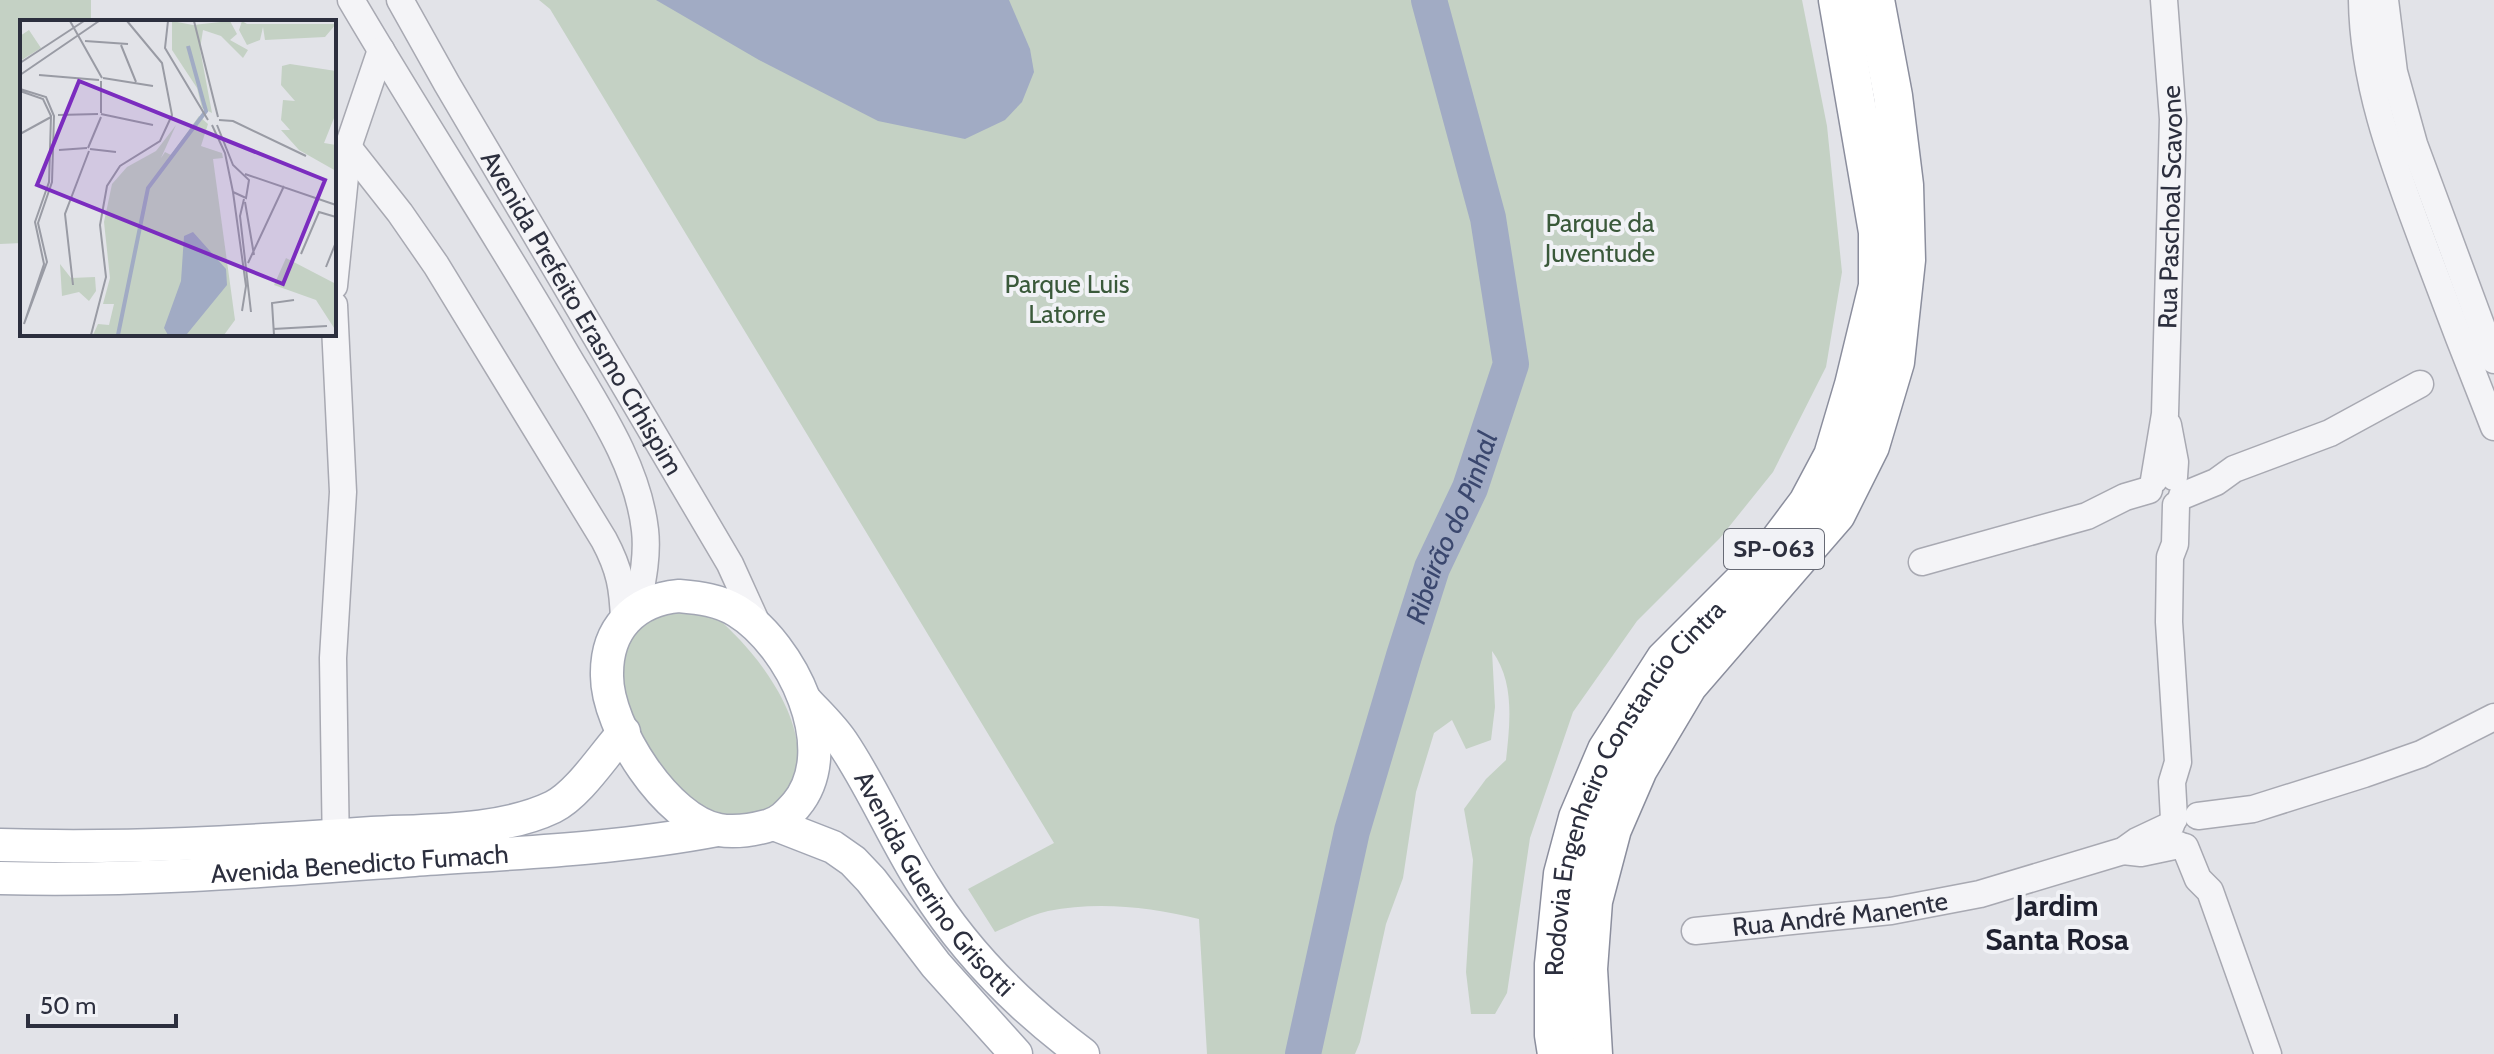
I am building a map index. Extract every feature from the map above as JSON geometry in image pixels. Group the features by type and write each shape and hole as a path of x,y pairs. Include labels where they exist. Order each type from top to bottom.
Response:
{"highway":[{"name":"Rodovia Engenheiro Constancio Cintra","path":"1557,1054 1554,964 1563,874 1578,818 1607,750 1665,660 1766,559 1808,503 1833,456 1854,385 1878,286 1878,232 1838,0"},
{"name":"Rodovia Engenheiro Constancio Cintra","path":"1593,1054 1588,969 1593,901 1612,829 1638,769 1688,685 1836,514 1870,446 1895,362 1906,260 1904,185 1893,96 1875,0"}],"main road":[{"path":"657,598 709,598 736,611 759,628 776,645 803,696 811,720 815,753 812,778 802,798 788,815 774,824 740,832 717,830 689,816 661,793 624,732 607,677 611,645 630,615 657,598"},
{"name":"Avenida Guerino Grisotti","path":"803,696 840,739 924,887 965,944 1001,984 1083,1054"},
{"name":"Avenida Benedicto Fumach","path":"0,878 150,875 336,851 517,819 567,798 624,732"},
{"path":"567,798 566,810 571,827 591,847"},
{"name":"Avenida Guerino Grisotti","path":"774,824 833,847 853,861 936,965 1016,1054"},
{"name":"Avenida Benedicto Fumach","path":"0,845 336,851 591,847 658,841 717,830"}],"street":[{"name":"Avenida Prefeito Erasmo Crhispim","path":"351,0 500,240 617,441 636,490 645,531 645,563 630,615"},
{"name":"Avenida Prefeito Erasmo Crhispim","path":"400,0 730,564 759,628"},
{"name":"Rua Paschoal Scavone","path":"2164,0 2173,119 2165,414 2174,452 2161,531 2170,557 2169,622 2178,762 2187,779 2188,829 2198,879 2210,891 2268,1054"},
{"path":"2362,0 2370,80 2391,157 2466,324 2494,360"},
{"path":"2385,0 2394,72 2494,427"},
{"path":"336,266 348,147 381,50"},
{"path":"348,147 436,265 604,540 620,576 630,615"},
{"path":"335,336 343,492 333,658 336,851"},
{"path":"1922,562 2087,516 2105,517 2166,492 2208,486 2234,469 2330,433 2420,384"},
{"name":"Rua André Manente","path":"1695,931 1891,911 1980,894 2123,851 2141,853 2188,829 2225,826 2253,809 2421,754 2494,717"}],"green space":[{"path":"0,0 91,0 91,20 20,20 20,243 0,244"},
{"path":"539,0 1802,0 1827,126 1842,272 1826,367 1773,472 1720,538 1637,621 1573,712 1530,838 1507,993 1495,1014 1471,1014 1466,972 1473,860 1464,809 1486,779 1506,760 1508,689 1492,651 1495,707 1491,740 1466,749 1452,720 1434,733 1416,792 1403,878 1386,924 1355,1054 1207,1054 1199,919 1162,911 1086,906 1041,913 995,932 968,889 1054,843 550,9"},
{"path":"676,611 704,613 723,623 754,656 781,697 797,743 797,766 789,787 773,805 743,817 712,812 683,793 657,766 636,732 624,697 623,663 638,629 653,619"}],"water":[{"path":"656,0 1009,0 1030,49 1034,72 1022,102 1005,120 965,139 878,121 759,60"}],"waterway":[{"name":"Ribeirão do Pinhal","path":"1303,1054 1352,831 1404,656 1432,568 1470,488 1511,364 1488,218 1429,0"}],"district":[{"name":"Jardim Santa Rosa","path":"2057,923"}],"park label":[{"name":"Parque da Juventude","path":"1600,238"},
{"name":"Parque Luis Latorre","path":"1067,299"}]}
